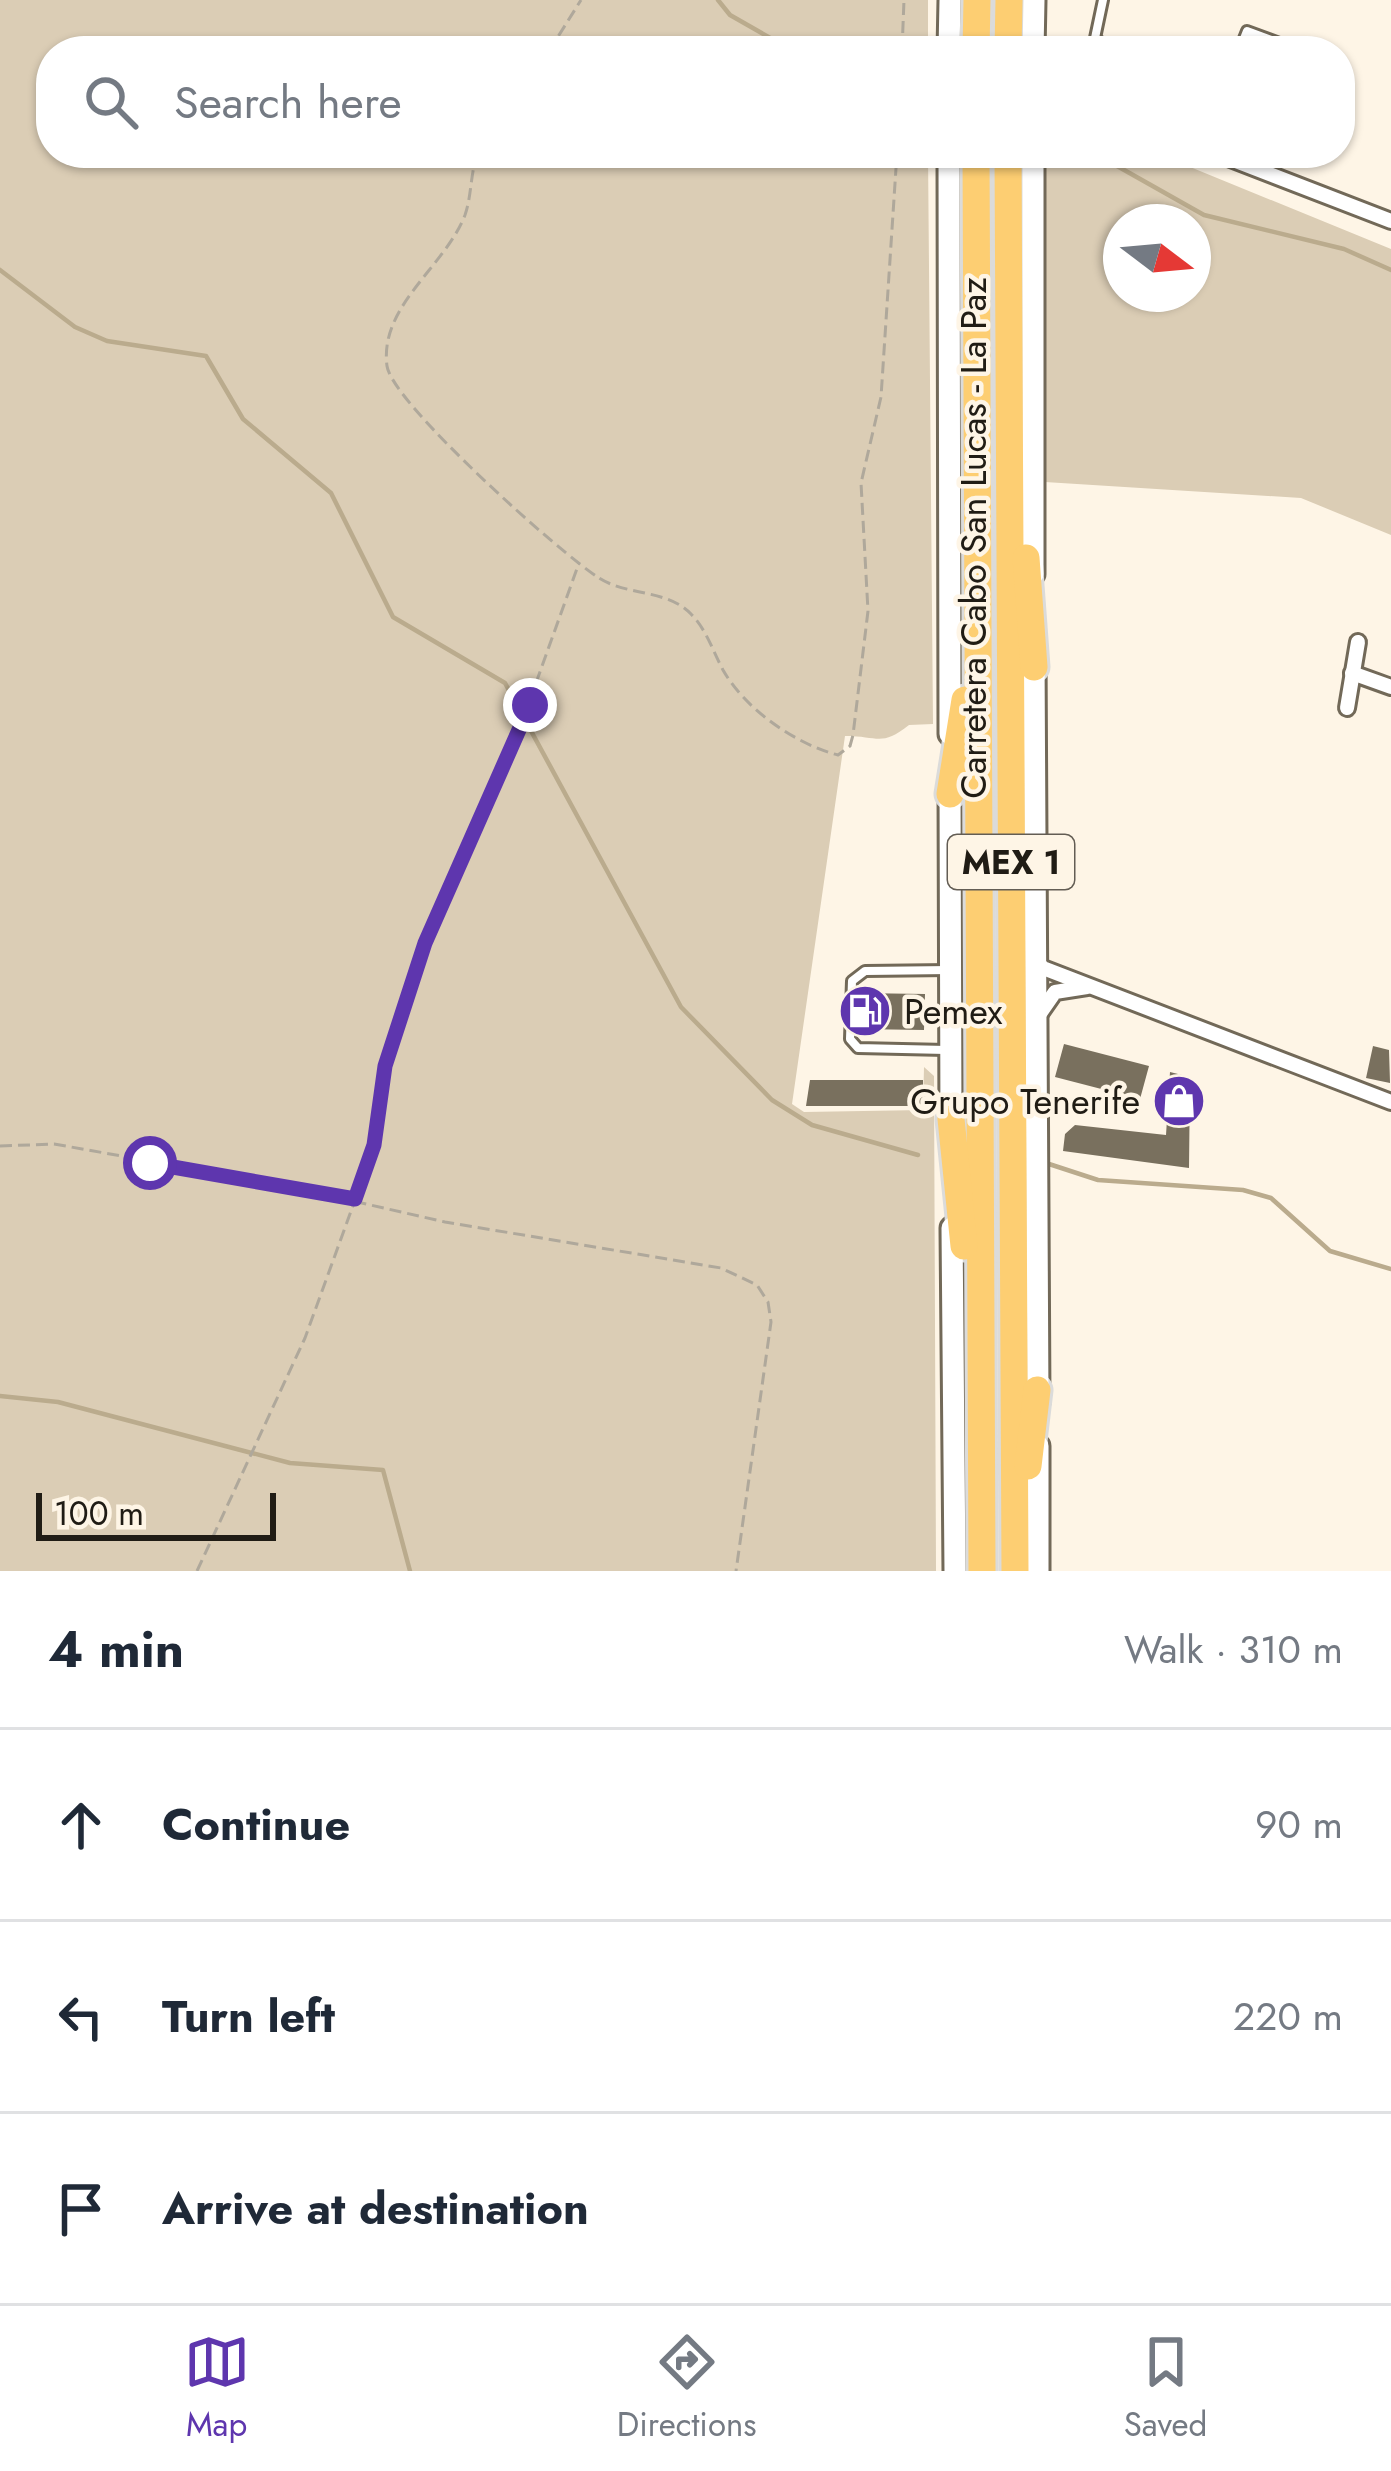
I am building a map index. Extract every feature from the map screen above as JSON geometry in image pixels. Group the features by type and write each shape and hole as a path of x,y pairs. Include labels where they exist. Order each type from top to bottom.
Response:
{"highway":[{"path":"976,36 977,0"},
{"path":"1008,36 1009,0"},
{"name":"Carretera Cabo San Lucas - La Paz","path":"976,168 982,1571"},
{"name":"Carretera Cabo San Lucas - La Paz","path":"1008,168 1015,1571"},
{"path":"1008,351 1022,453 1034,667"},
{"path":"950,794 967,691 967,631 979,577"},
{"path":"951,1119 981,1414"},
{"path":"1015,1571 1037,1390"}],"main road":[{"path":"949,36 950,0"},
{"path":"1033,36 1034,0"},
{"path":"949,168 955,1571"},
{"path":"1033,168 1038,1571"}],"street":[{"path":"1268,168 1391,221"},
{"path":"1346,708 1358,642"},
{"path":"1352,674 1391,687"},
{"path":"1035,957 1043,968 1256,1054 1391,1102"},
{"path":"1036,1022 1059,990 1098,988"}],"lane":[{"path":"1095,36 1102,2"},
{"path":"951,1050 858,1048 850,1039 850,994 852,981 865,971 952,970"}],"path":[{"path":"558,36 581,0"},
{"path":"903,36 904,0"},
{"path":"475,168 466,213 448,251 398,312 388,372 401,398 604,581 677,603 692,615 738,692 763,715 813,748 838,755 850,746 868,611 861,483 881,397 895,168"},
{"path":"197,1571 305,1338 374,1145 385,1066 425,943 508,761 579,562"},
{"path":"0,1146 40,1142 355,1199 428,1219 722,1268 758,1285 768,1302 771,1322 736,1571"}],"shaded area":[{"path":"0,0 928,0 928,36 36,36 36,168 928,168 933,724 909,725 879,739 845,736 792,1104 804,1112 923,1110 924,1067 934,1076 936,1571 0,1571"},
{"path":"1043,168 1193,168 1391,249 1391,535 1301,498 1045,482"}],"building":[{"path":"858,993 925,994 924,1030 857,1029"},
{"path":"1064,1044 1149,1066 1140,1099 1055,1077"},
{"path":"1373,1046 1389,1050 1390,1083 1366,1078"},
{"name":"Grupo Tenerife","path":"1170,1072 1190,1077 1189,1168 1063,1151 1065,1134 1075,1125 1166,1135"},
{"path":"810,1080 923,1080 923,1106 806,1106"}],"waterway":[{"path":"718,0 730,15 767,36"},
{"path":"1121,168 1204,215 1344,249 1391,270"},
{"path":"0,270 75,327 107,341 206,356 243,419 331,493 393,617 505,683 681,1007 772,1100 812,1125 918,1155"},
{"path":"1049,1164 1098,1180 1243,1190 1271,1198 1330,1251 1391,1269"},
{"path":"0,1396 58,1402 290,1463 383,1470 410,1571"}],"place":[{"name":"Pemex","path":"865,1011"},
{"name":"Grupo Tenerife","path":"1179,1101"}],"route":[{"path":"150,1163 355,1199 374,1145 385,1066 425,943 530,705"}]}
